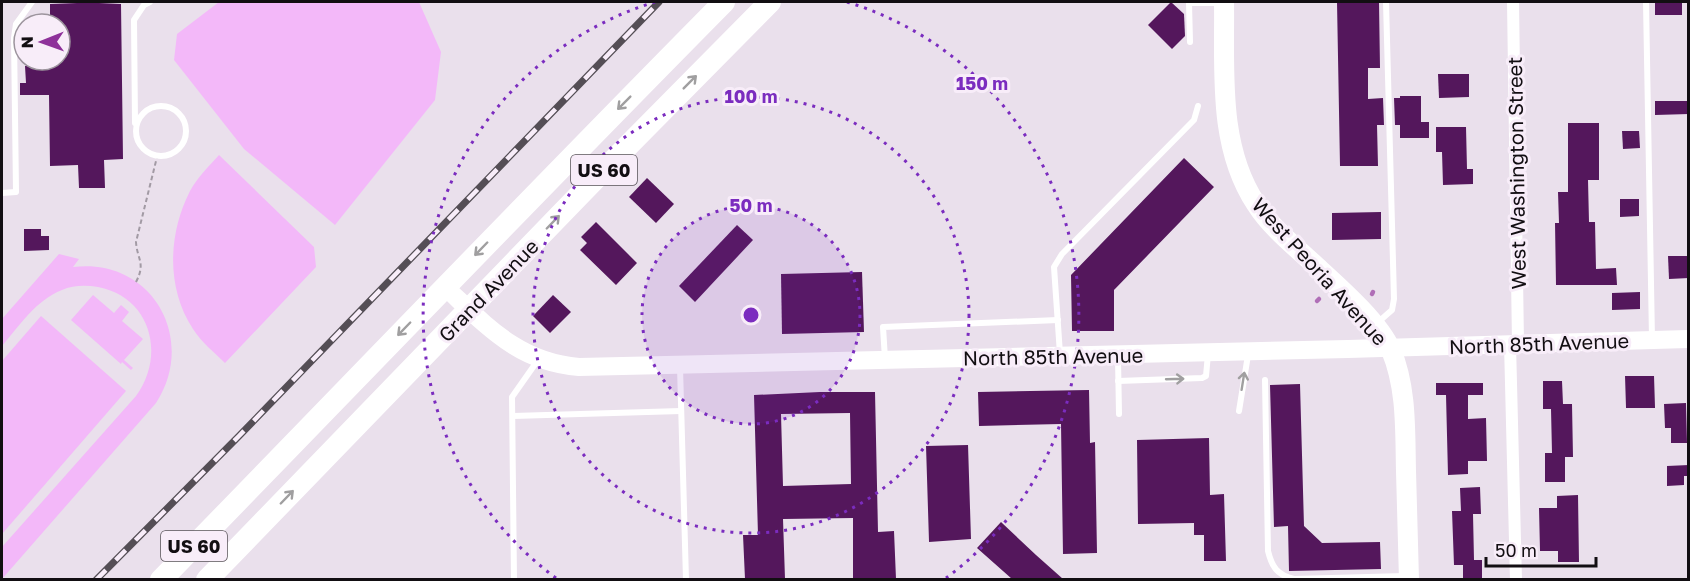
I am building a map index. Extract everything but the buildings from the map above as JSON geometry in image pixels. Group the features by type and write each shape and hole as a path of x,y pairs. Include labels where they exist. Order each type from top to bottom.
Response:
{"highway":[{"name":"Grand Avenue","path":"161,579 724,2"},
{"name":"Grand Avenue","path":"207,579 770,2"},
{"path":"226,513 247,539"}],"main road":[{"name":"West Peoria Avenue","path":"1224,2 1227,126 1232,149 1246,188 1269,221 1349,298 1374,326 1390,348 1398,372 1405,417 1409,578"}],"street":[{"name":"West Washington Street","path":"1513,2 1516,579"},
{"name":"North 85th Avenue","path":"445,287 513,347 538,359 564,366 579,367 1689,339"}],"lane":[{"path":"2,193 16,192 14,38 16,24 32,2"},
{"path":"135,128 142,114 157,106 165,106 179,113 186,128 183,144 172,154 157,157 143,150 136,136 135,128 134,20 144,5 150,2"},
{"path":"1190,42 1189,3 1224,2"},
{"path":"1374,326 1392,310 1394,299 1386,2"},
{"path":"1646,2 1652,340"},
{"path":"1060,355 1054,267 1062,254 1194,120 1198,106"},
{"path":"885,359 883,327 1058,320"},
{"path":"1239,411 1248,351"},
{"path":"1118,381 1202,378 1208,371 1208,352"},
{"path":"1118,354 1119,414"},
{"path":"514,579 512,397 538,359"},
{"path":"680,364 686,579"},
{"path":"1265,380 1268,551 1275,569 1283,576 1294,579 1409,578"},
{"path":"513,416 681,411"}],"path":[{"path":"136,282 141,274 140,254 136,242 157,157"}],"shaded area":[{"path":"219,2 419,2 441,52 435,100 335,225 244,149 174,60 177,34"},
{"path":"219,155 314,247 316,267 225,363 200,339 184,313 174,279 173,261 177,225 190,191"},
{"path":"59,254 79,259 73,267 101,267 125,275 145,288 160,307 169,329 172,353 168,378 156,403 2,579 2,547 136,396 145,380 150,363 151,346 148,330 141,315 131,302 116,293 93,286 71,287 53,294 29,314 2,346 2,319"},
{"path":"93,295 114,313 121,305 129,312 122,321 143,339 124,360 133,368 131,370 71,320"},
{"path":"41,316 126,391 2,534 2,361"}],"railway":[{"path":"96,580 239,436 659,2"}]}
